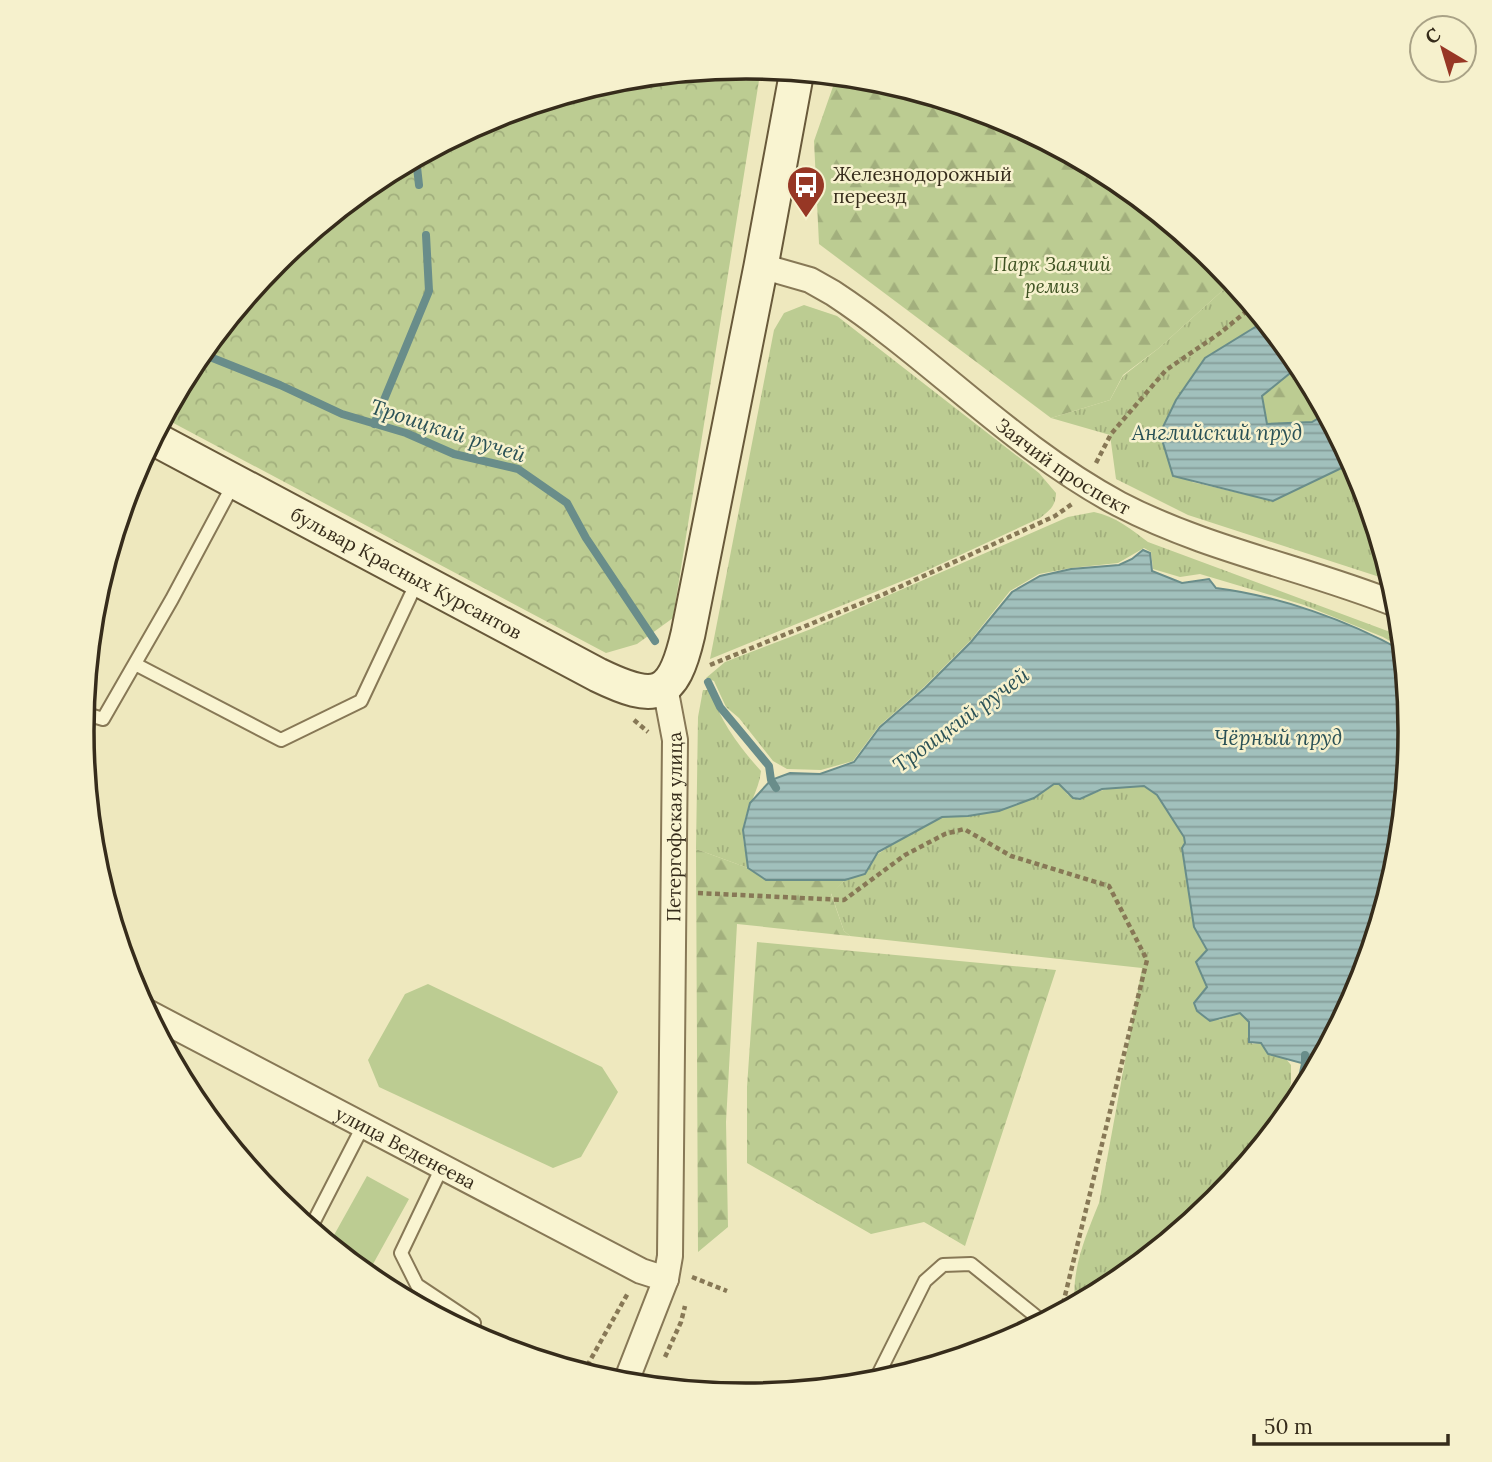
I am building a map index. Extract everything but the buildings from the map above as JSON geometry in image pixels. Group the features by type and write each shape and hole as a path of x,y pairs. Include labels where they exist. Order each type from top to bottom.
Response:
{"main road":[{"path":"664,687 674,678 682,662 795,81"},
{"name":"бульвар Красных Курсантов","path":"161,442 625,688 643,691 664,687"}],"street":[{"name":"Заячий проспект","path":"761,266 810,281 850,304 1023,442 1120,505 1179,531 1385,601"},
{"name":"Петергофская улица","path":"629,1373 666,1279 670,1256 675,740 664,687"},
{"name":"улица Веденеева","path":"166,1028 363,1126 641,1271 666,1279"}],"lane":[{"path":"94,716 103,719 234,482"},
{"path":"135,664 281,740 362,701 418,578"},
{"path":"315,1220 363,1126"},
{"path":"442,1167 401,1253 417,1285 474,1323"},
{"path":"881,1369 925,1282 943,1265 971,1264 1035,1315"}],"path":[{"path":"702,664 710,664 884,594 1071,507 1111,434 1166,370 1245,312"},
{"path":"690,893 844,900 905,855 944,834 964,830 1011,856 1109,886 1147,960 1065,1300"},
{"path":"588,1364 641,1271"},
{"path":"689,1288 692,1277 727,1290"},
{"path":"661,1367 681,1322 687,1299"}],"green space":[{"path":"759,79 673,618 637,644 606,653 172,422 229,334 285,270 349,214 420,166 496,128 577,101 661,84"},
{"name":"Парк Заячий ремиз","path":"834,84 873,91 956,113 1034,146 1108,189 1176,241 1224,289 1159,348 1123,375 1110,400 1051,418 819,244 814,141"},
{"path":"1224,289 1257,326 1206,358 1192,482 1273,501 1343,468 1364,521 1380,577 1188,515 1116,479 1110,435 1051,418 1110,400 1123,376 1159,348"},
{"path":"804,305 837,316 1039,473 1056,493 1055,501 1040,518 917,575 710,659 774,330 784,313"},
{"path":"1290,373 1318,419 1312,422 1267,424 1262,396"},
{"path":"1094,512 1102,514 1116,520 1148,542 1391,632 1392,642 1304,605 1200,574 1180,577 1153,569 1151,552 1144,548 1118,563 1039,574 1010,591 970,641 924,687 879,726 853,761 821,770 787,769 773,761 739,718 726,707 714,681 706,678 725,662 811,629 1068,517"},
{"path":"703,690 710,690 731,734 761,771 743,829 748,868 696,849 698,717"},
{"path":"1054,784 1059,784 1068,795 1080,799 1126,785 1145,786 1159,796 1183,837 1191,911 1199,938 1207,950 1196,962 1207,987 1200,995 1219,1020 1240,1013 1249,1022 1252,1044 1261,1043 1269,1054 1286,1059 1291,1065 1288,1093 1236,1161 1207,1192 1143,1248 1074,1295 1077,1266 1099,1203 1142,968 850,936 844,931 831,893 845,880 865,874 878,854 911,832 942,817 999,811"},
{"path":"696,849 748,868 766,880 845,880 831,894 844,931 850,936 737,924 726,1122 728,1227 698,1252"},
{"path":"757,942 1056,970 965,1246 924,1222 871,1234 747,1163 747,1087"},
{"path":"428,984 602,1067 618,1092 581,1157 553,1168 379,1087 368,1060 405,994"},
{"path":"367,1176 409,1199 373,1265 334,1236"}],"water":[{"name":"Английский пруд","path":"1257,326 1290,373 1262,396 1267,424 1312,422 1318,419 1343,468 1273,501 1173,476 1160,433 1176,400 1205,358"},
{"name":"Чёрный пруд","path":"1143,550 1150,553 1152,571 1182,583 1209,579 1216,588 1288,603 1359,629 1393,646 1397,688 1397,774 1386,858 1364,941 1349,981 1305,1064 1268,1054 1261,1043 1249,1042 1249,1022 1240,1013 1210,1021 1197,1011 1194,1003 1207,987 1196,962 1207,950 1194,927 1182,848 1184,837 1157,795 1144,786 1102,789 1080,799 1073,798 1059,784 1054,784 1034,798 999,811 942,817 878,852 865,874 845,880 766,880 748,868 743,830 750,803 771,780 790,773 820,774 854,762 880,727 925,688 971,642 1012,592 1040,576 1071,569 1119,565"}],"waterway":[{"path":"417,168 419,185"},
{"path":"374,424 429,291 426,235"},
{"name":"Троицкий ручей","path":"212,358 342,414 406,433 454,454 518,469 567,503 586,538 655,641"},
{"name":"Троицкий ручей","path":"708,682 720,707 769,766 771,780 776,788"},
{"name":"Троицкий ручей","path":"1304,1068 1305,1055"}],"place":[{"name":"Железнодорожный переезд","path":"806,219"}]}
